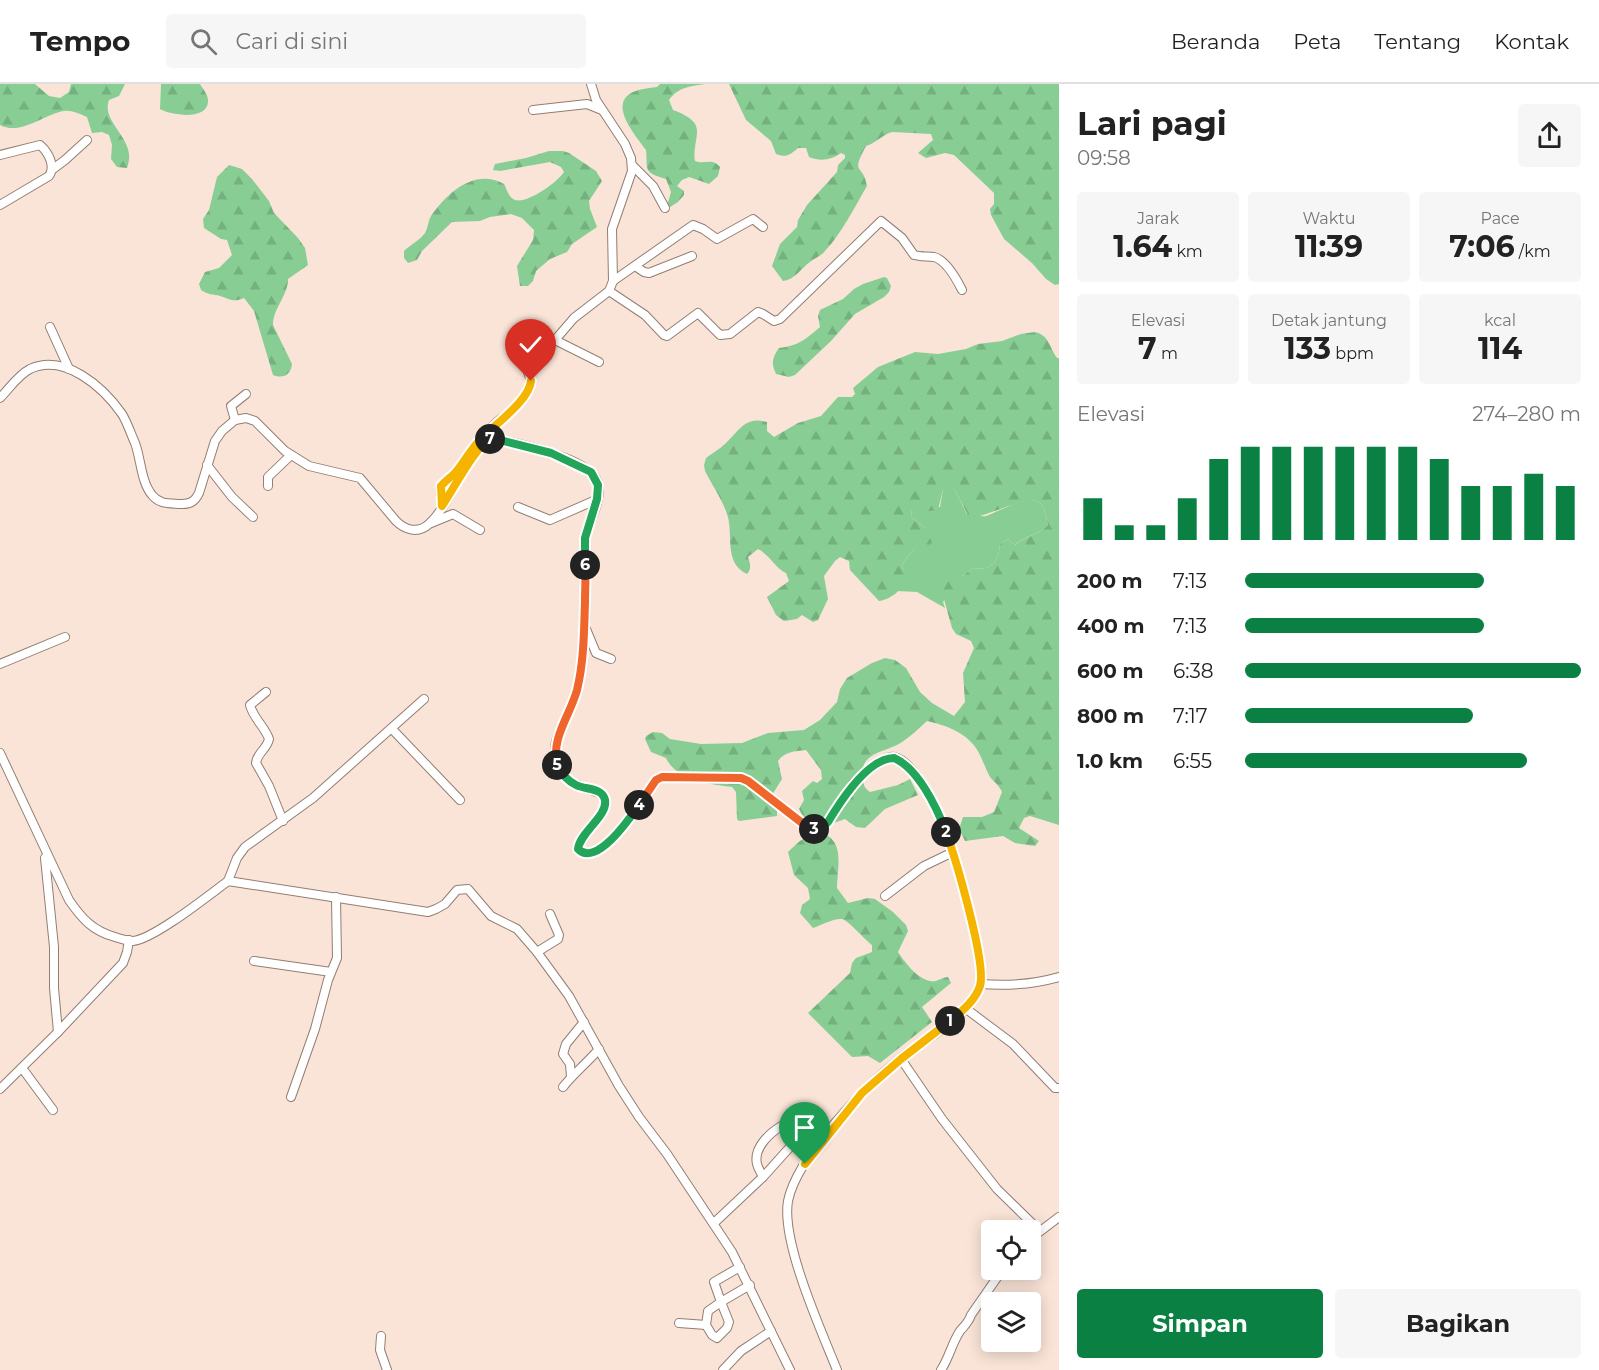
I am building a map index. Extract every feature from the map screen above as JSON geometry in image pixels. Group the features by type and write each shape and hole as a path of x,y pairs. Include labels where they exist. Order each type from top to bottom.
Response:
{"street":[{"path":"591,84 596,100 625,144 633,166 653,186 665,208"},
{"path":"533,110 587,104 603,111"},
{"path":"0,205 49,176 52,169 87,140"},
{"path":"0,156 40,145 47,154 52,169"},
{"path":"442,506 440,489 442,484 454,473 479,440 513,410 528,391 530,376 524,361 555,340 574,318 609,291 613,280 612,229 633,166"},
{"path":"613,280 693,225 717,239 753,219 763,227"},
{"path":"609,291 645,315 664,335 667,336 698,313 720,335 725,336 758,312 774,321 780,319 881,221 902,238 914,255 939,260 956,278 962,290"},
{"path":"635,266 650,273 692,256"},
{"path":"50,327 69,369"},
{"path":"555,340 598,362"},
{"path":"0,398 29,369 59,366 88,380 122,415 136,446 148,489 163,503 190,504 196,500 215,441 222,431 235,420 246,418 255,421 291,455 309,466 360,478 402,526 410,530 417,530 453,514 480,530"},
{"path":"235,420 231,406 246,394"},
{"path":"430,524 458,484 475,452 492,438 551,453 585,468 596,479 597,499 585,538 587,583 585,646 577,690 568,717 556,739 555,749 556,764 566,779 577,786 597,790 604,797 602,813 578,846 581,852 589,855 611,841 656,780 662,777 741,778 806,826 817,829 828,822 854,782 887,758 901,761 918,778 942,822 953,852 980,960 981,984 965,1008 862,1093 824,1138 799,1174 788,1201 789,1233 801,1278 837,1370"},
{"path":"268,486 268,477 291,455"},
{"path":"207,465 232,496 253,517"},
{"path":"519,507 550,520 597,499"},
{"path":"585,625 596,653 611,659"},
{"path":"0,664 64,637"},
{"path":"266,692 250,705 269,739 256,763 269,786 283,821"},
{"path":"0,753 44,850 69,900 80,916 93,928 129,940 137,940 164,927 228,881 237,858 245,847 313,798 424,699"},
{"path":"392,729 460,800"},
{"path":"44,850 54,947 57,1033"},
{"path":"885,897 924,866 953,852"},
{"path":"228,881 428,912 445,904 457,890 468,889 491,916 517,929 537,952 568,996 619,1086 714,1223 750,1286 790,1370"},
{"path":"291,1097 337,958 336,897"},
{"path":"537,952 558,939 559,935 550,914"},
{"path":"0,1089 119,968 126,957 129,940"},
{"path":"254,961 331,972"},
{"path":"981,984 1037,982 1059,977"},
{"path":"965,1008 1012,1044 1046,1082 1054,1088 1059,1088"},
{"path":"571,1077 570,1064 563,1054 566,1044 584,1022"},
{"path":"562,1087 599,1049"},
{"path":"901,1059 942,1119 996,1189 1028,1220"},
{"path":"22,1068 53,1110"},
{"path":"763,1177 757,1163 757,1156 765,1139 783,1125"},
{"path":"714,1223 763,1177 790,1147"},
{"path":"1041,1230 1059,1217"},
{"path":"740,1267 714,1282 721,1302 729,1322 727,1328 717,1338 712,1335 706,1325 708,1311 721,1302 750,1286"},
{"path":"941,1370 960,1332 969,1322 971,1315 995,1280"},
{"path":"679,1323 706,1325"},
{"path":"723,1370 741,1352 771,1331"},
{"path":"381,1336 380,1350 387,1370"}],"green space":[{"path":"0,84 35,84 49,96 60,98 69,92 71,84 125,84 119,96 109,100 108,108 128,149 127,168 117,167 111,159 112,145 109,135 102,132 92,133 87,117 76,112 56,113 16,128 0,125"},
{"path":"161,84 200,84 208,97 206,108 201,112 187,115 160,109"},
{"path":"660,84 706,84 681,90 669,100 673,110 685,115 696,125 695,161 714,162 720,167 718,176 709,184 689,177 682,180 677,186 684,191 684,195 670,207 667,206 671,192 666,179 653,174 648,169 646,150 626,121 623,112 626,97 633,92 657,87"},
{"path":"729,84 1059,84 1059,284 1055,285 1046,279 1032,263 1004,239 991,215 990,209 994,204 994,193 954,155 945,153 926,158 918,153 933,140 931,134 892,132 866,146 861,155 858,166 867,186 837,236 822,254 795,276 783,281 772,266 780,244 797,227 798,220 807,205 837,172 838,165 845,155 841,153 830,159 822,160 809,157 806,148 798,148 785,156 776,154 771,141 746,120"},
{"path":"549,151 569,153 596,171 602,181 589,201 597,227 572,244 567,252 550,259 536,271 533,281 528,286 520,286 517,266 533,240 534,230 522,218 511,214 480,221 452,222 422,251 417,260 408,263 404,258 404,251 425,233 430,218 438,207 463,185 483,179 493,180 504,184 508,194 515,200 527,199 549,186 564,172 561,167 550,162 500,171 493,170 495,164"},
{"path":"229,165 242,169 252,179 269,201 274,213 305,248 308,265 288,279 286,291 274,319 273,325 292,364 290,371 283,376 273,375 254,311 244,298 234,300 208,294 201,290 199,284 205,272 219,268 232,255 227,240 221,239 204,228 203,219 209,210 217,177"},
{"path":"884,277 891,286 884,297 855,314 831,341 795,375 789,377 776,374 773,361 779,348 801,341 820,327 818,316 820,310 843,299 863,284"},
{"path":"1035,332 1046,339 1059,358 1059,825 1030,816 1024,818 1019,828 1039,841 1035,846 1015,843 1003,836 965,841 959,829 963,817 982,817 994,812 1002,792 990,777 978,751 971,742 954,730 927,721 902,742 870,757 866,762 862,779 870,792 898,785 910,779 918,795 885,809 865,828 856,827 845,819 834,823 822,832 804,818 799,809 804,800 802,791 813,781 817,783 822,779 821,770 806,750 787,754 778,761 782,779 769,800 777,808 777,816 739,821 736,792 732,787 695,780 678,772 666,758 651,752 645,739 646,736 653,732 662,733 670,739 701,744 742,743 768,733 804,730 820,720 837,702 840,689 847,678 885,658 895,660 906,668 920,692 932,703 954,716 965,702 963,673 974,648 971,641 956,634 952,628 942,592 951,577 961,577 973,568 985,568 993,564 1000,544 1008,539 1015,545 1048,525 1043,507 1035,501 1018,503 972,518 953,489 943,489 938,510 921,512 912,509 911,517 925,528 932,542 928,549 915,548 905,560 902,566 906,578 902,587 895,594 879,601 850,570 849,561 840,557 824,576 828,599 818,620 813,622 802,615 797,619 784,621 776,615 767,597 789,581 786,573 758,549 748,557 750,568 747,574 735,563 727,514 705,471 706,458 724,445 744,425 753,421 767,422 767,431 774,437 798,423 821,416 838,397 852,397 855,394 853,388 878,367 915,352 938,354"},
{"path":"943,489 953,489 967,514 979,516 986,516 1013,504 1029,500 1035,501 1043,507 1048,525 1015,545 1008,539 1000,544 993,564 985,568 973,568 961,577 943,602 945,608 917,592 897,591 905,580 902,566 915,548 925,528 911,517 912,508 940,507"},
{"path":"821,833 829,837 837,848 839,864 837,888 848,903 868,898 875,899 893,912 906,925 908,931 898,952 908,965 925,979 934,981 948,977 951,983 922,1007 932,1022 880,1063 868,1056 852,1057 808,1013 850,973 852,963 856,958 872,952 872,945 845,920 835,920 813,928 800,913 802,905 810,899 808,888 794,875 788,852 806,837"}],"route":[{"path":"531,381 528,391 513,410 479,440 440,489 442,506 458,484 475,452 492,438 551,453 585,468 596,479 597,499 585,538 584,558 587,583 585,646 577,690 568,717 556,739 555,749 556,764 566,779 577,786 597,790 604,797 602,813 581,839 578,849 583,854 589,855 611,841 656,780 668,776 741,778 806,826 817,829 828,822 854,782 882,760 894,758 908,765 918,778 942,822 953,852 980,960 981,984 968,1006 882,1073 862,1093 839,1118 805,1164"}]}
